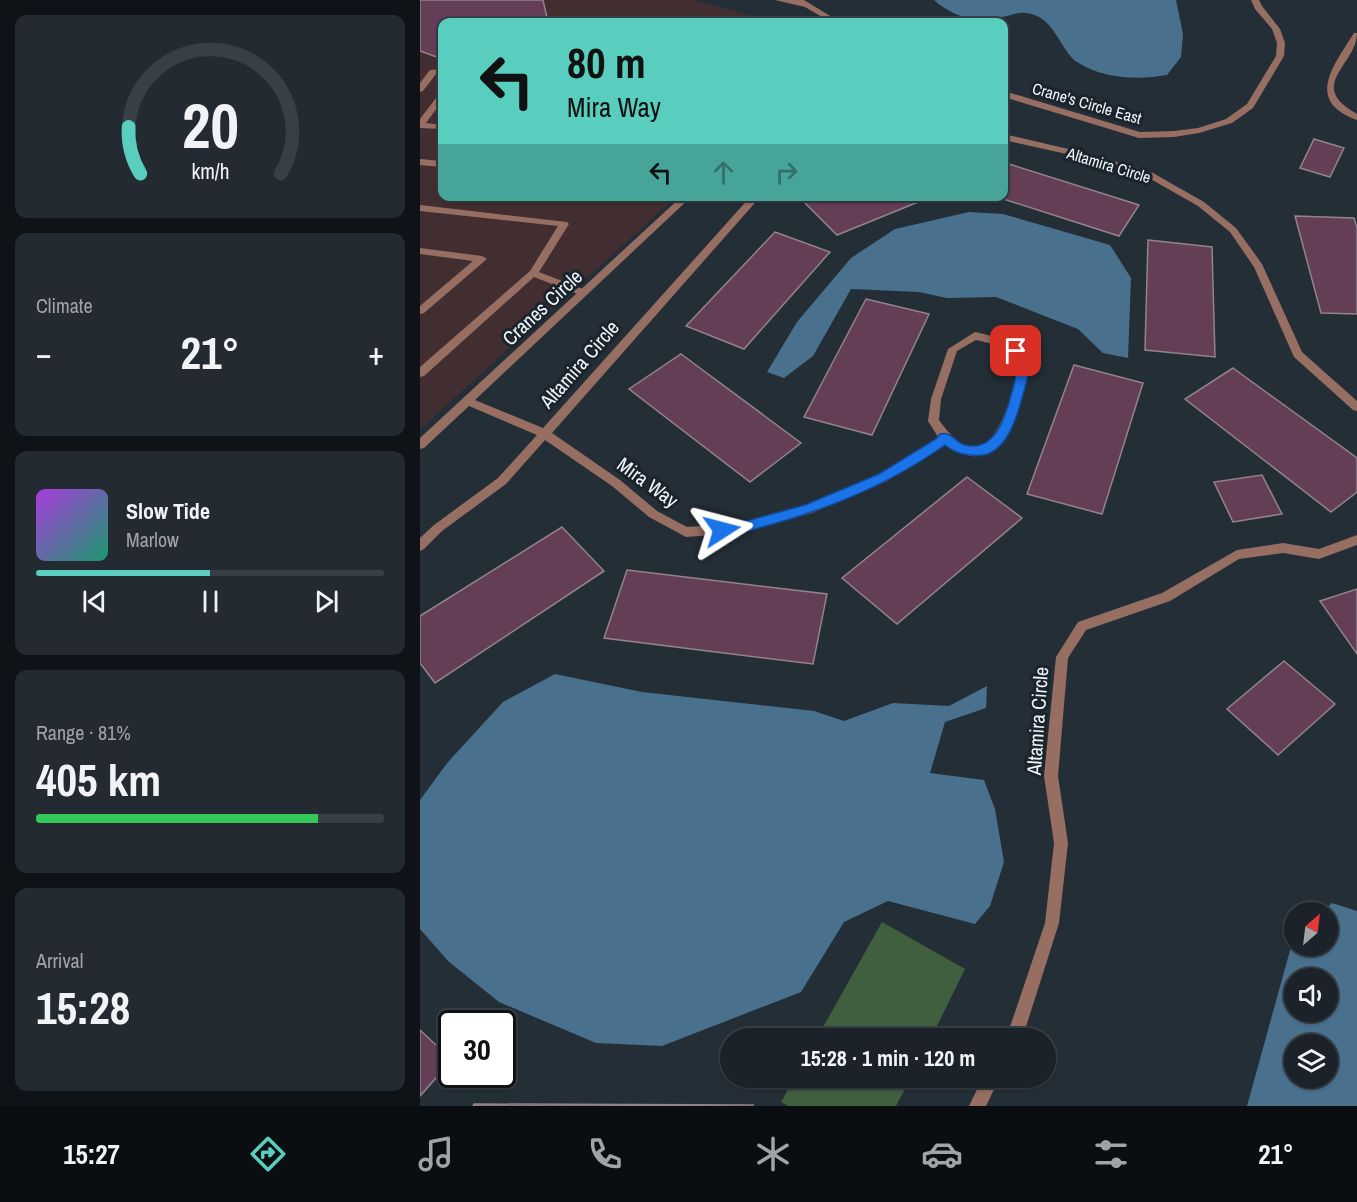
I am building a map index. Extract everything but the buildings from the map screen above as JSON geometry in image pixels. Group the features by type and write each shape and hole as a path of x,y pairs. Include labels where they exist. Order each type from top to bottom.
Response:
{"street":[{"path":"779,0 808,6"},
{"path":"800,0 829,18"},
{"name":"Crane's Circle East","path":"1008,95 1139,135 1183,133 1229,121 1250,106 1280,56 1281,43 1276,29 1255,0"},
{"path":"1357,34 1330,80 1332,101 1342,111 1357,117"},
{"path":"420,74 438,71"},
{"path":"420,89 438,71"},
{"path":"420,94 438,93"},
{"path":"438,99 420,125 438,127"},
{"name":"Altamira Circle","path":"1008,138 1091,156 1150,175 1201,204 1233,230 1259,266 1298,354 1357,407"},
{"path":"420,162 438,164"},
{"name":"Cranes Circle","path":"420,445 683,201"},
{"name":"Altamira Circle","path":"420,546 438,528 502,481 753,201"},
{"path":"420,208 564,225 533,273 420,373"},
{"path":"420,251 482,259 420,311"},
{"path":"533,273 584,293"},
{"path":"420,294 437,296"},
{"path":"975,336 1003,341 1016,351 1025,364 1004,434 993,446 978,452 958,448 944,437 933,421 936,399 953,349 975,336"},
{"name":"Mira Way","path":"467,401 545,434 616,483 653,514 686,532 739,528 808,510 883,478 940,442 944,437"},
{"name":"Altamira Circle","path":"1017,1028 1052,923 1061,843 1051,776 1062,657 1082,626 1166,597 1238,555 1283,549 1319,554 1357,540"},
{"path":"977,1106 986,1088"}],"shaded area":[{"path":"420,0 694,0 760,18 438,18 438,201 672,201 420,429"}],"green space":[{"path":"882,922 965,969 936,1028 823,1028"},
{"path":"789,1088 905,1088 896,1106 788,1106 781,1102"}],"water":[{"path":"934,0 1176,0 1183,34 1181,57 1167,75 1132,78 1109,75 1077,62 1071,57 1050,26 1035,15 1022,13 992,18 970,18 957,15"},
{"path":"969,212 1003,214 1110,245 1131,278 1128,358 1103,353 1078,329 996,297 947,298 919,292 851,289 813,356 784,378 767,372 797,322 851,258 895,229"},
{"path":"555,674 642,692 814,711 844,721 893,703 949,706 987,686 986,708 945,722 930,773 984,780 995,809 1004,862 990,906 975,924 888,901 844,922 801,992 662,1046 596,1043 499,1002 448,961 420,929 420,800 448,762 503,702"},
{"path":"1338,905 1357,911 1357,1106 1247,1106 1284,972 1284,1022 1338,1022 1338,968 1285,968 1288,956 1338,956"}],"route":[{"path":"722,530 739,528 808,510 883,478 940,442 944,437 958,448 978,452 993,446 1004,434 1025,364 1016,351"}]}
